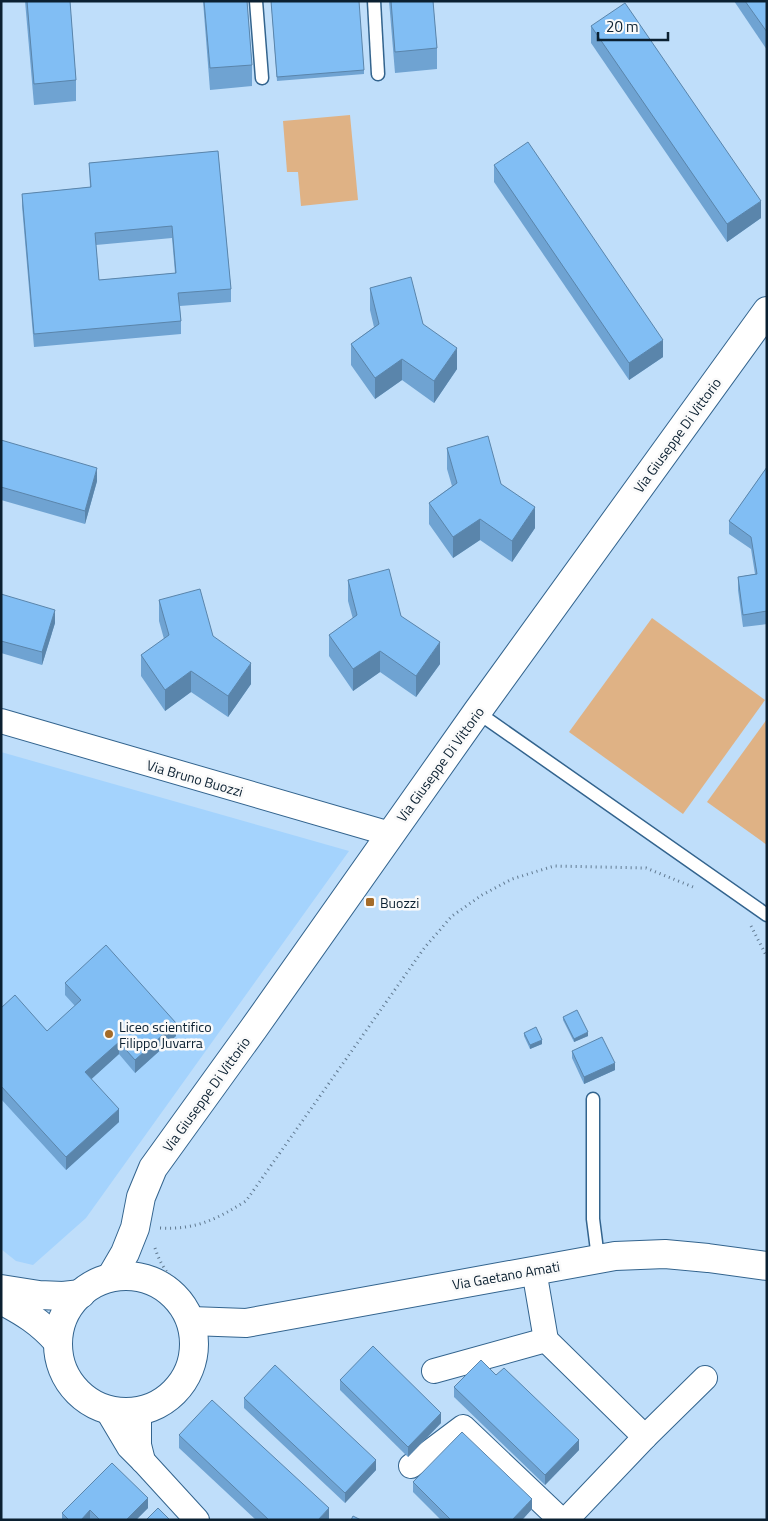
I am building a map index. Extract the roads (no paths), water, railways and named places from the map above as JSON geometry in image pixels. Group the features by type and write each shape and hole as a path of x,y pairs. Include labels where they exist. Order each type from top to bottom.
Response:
{"street":[{"name":"Via Giuseppe Di Vittorio","path":"111,1277 125,1253 135,1228 141,1197 153,1168 477,712 767,311"},
{"name":"Via Bruno Buozzi","path":"1,721 390,834"},
{"name":"Via Giuseppe Di Vittorio","path":"135,1228 140,1254 149,1279"},
{"name":"Via Gaetano Amati","path":"191,1321 246,1323 615,1256 665,1254 767,1266"},
{"path":"534,1270 546,1340 645,1437"},
{"path":"130,1275 149,1279 175,1295 191,1321 194,1336 194,1352 188,1372 176,1390 159,1404 139,1411 106,1410 90,1402 76,1391 66,1376 59,1359 57,1341 62,1319 73,1300 91,1285 111,1277 130,1275"},
{"path":"1,1289 39,1295 63,1296 81,1294"},
{"path":"1,1300 23,1311 48,1330 57,1341"},
{"name":"Via Gaetano Amati","path":"194,1352 219,1336 246,1323"},
{"path":"434,1371 546,1340"},
{"path":"566,1520 645,1437 705,1378"},
{"path":"106,1410 128,1448 143,1461 197,1520"},
{"path":"139,1411 138,1445 143,1461"},
{"path":"411,1466 463,1426 561,1520"}],"lane":[{"path":"256,1 262,78"},
{"path":"374,1 378,74"},
{"path":"477,712 767,915"},
{"path":"593,1099 593,1219 598,1258"}],"place":[{"name":"Buozzi","path":"370,902"},
{"name":"Liceo scientifico Filippo Juvarra","path":"109,1034"}]}
